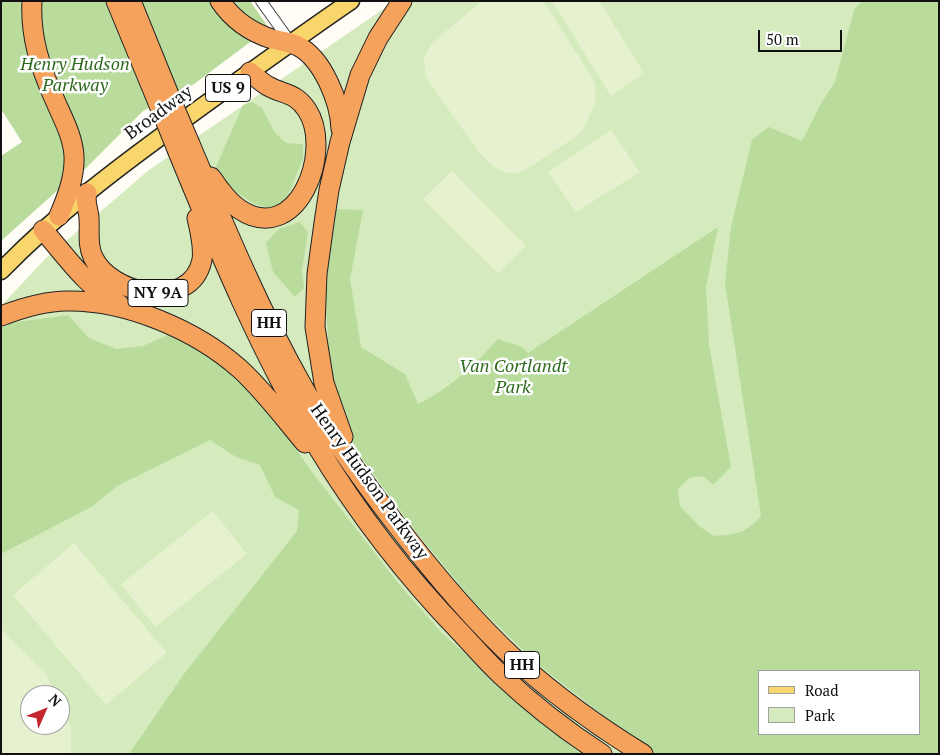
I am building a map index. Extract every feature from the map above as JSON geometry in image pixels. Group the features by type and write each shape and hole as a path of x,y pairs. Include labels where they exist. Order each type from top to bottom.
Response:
{"highway":[{"path":"32,1 33,33 38,59 68,129 74,150 73,176 60,216"},
{"name":"Henry Hudson Parkway","path":"116,1 167,106"},
{"name":"Henry Hudson Parkway","path":"132,1 167,106 184,148 283,350 320,416 370,489 433,571 505,650 553,691 643,754"},
{"path":"220,1 230,14 247,28 303,49 311,56 334,92 341,120 340,142"},
{"path":"370,489 345,441 330,403 315,333 316,289 328,198 340,142 363,68 378,38 402,1"},
{"path":"184,148 223,194 243,211 255,216 269,217 282,214 296,203 308,184 314,164 316,143 313,124 306,109 298,100 285,92 268,86 250,72"},
{"name":"Henry Hudson Parkway","path":"184,148 189,178 247,312 283,385 316,445 349,496 385,546 415,583 500,675 561,725 602,754"},
{"name":"NY 9A","path":"87,193 88,238 91,252 97,265 112,279 125,286 147,292 164,293 178,289 189,281 196,274 202,261 201,235 189,178"},
{"path":"43,230 99,292 117,303 177,327 218,351 238,368 269,400 349,496"},
{"path":"1,316 32,306 67,301 100,304 145,315"}],"main road":[{"name":"Broadway","path":"1,270 43,230 154,141 352,1"}],"street":[{"path":"262,1 291,44"}],"green space":[{"name":"Henry Hudson Parkway","path":"1,1 250,1 269,28 186,90 143,111 85,169 59,189 1,241 1,156 22,142 1,109"},
{"name":"Van Cortlandt Park","path":"395,1 939,1 939,754 1,754 1,306 45,259 149,170"},
{"path":"482,1 543,1 592,77 595,85 595,104 583,130 522,172 504,172 489,162 480,153 426,77 425,55 433,42"},
{"path":"552,1 599,1 644,73 611,96"},
{"path":"862,1 939,1 939,754 657,754 650,752 536,663 472,600 417,533 355,449 330,373 325,288 334,209 363,210 350,279 361,347 405,374 418,404 461,376 498,339 522,347 528,353 718,227 706,287 709,345 731,467 713,485 703,476 689,478 678,489 680,506 699,526 714,536 729,535 745,530 761,516 725,283 731,227 752,140 769,127 802,141 822,102 835,82 854,10"},
{"path":"252,102 262,108 275,133 286,143 303,144 303,159 286,200 274,209 248,200 234,189 215,169 243,105"},
{"path":"611,130 640,172 576,212 548,172"},
{"path":"452,171 526,246 498,273 423,199"},
{"path":"300,222 308,232 302,271 304,288 295,297 273,272 266,243 279,229"},
{"path":"68,315 89,338 116,349 143,346 170,334 198,347 223,365 259,396 312,472 398,583 441,632 539,721 581,754 129,754 184,674 297,531 299,510 275,497 260,465 236,457 210,440 117,486 93,506 1,554 1,326 10,323"},
{"path":"213,511 247,554 155,627 121,584"},
{"path":"74,543 167,653 106,705 13,595"},
{"path":"1,629 45,672 51,685 20,685 20,735 70,735 70,726 71,754 1,754"}]}
